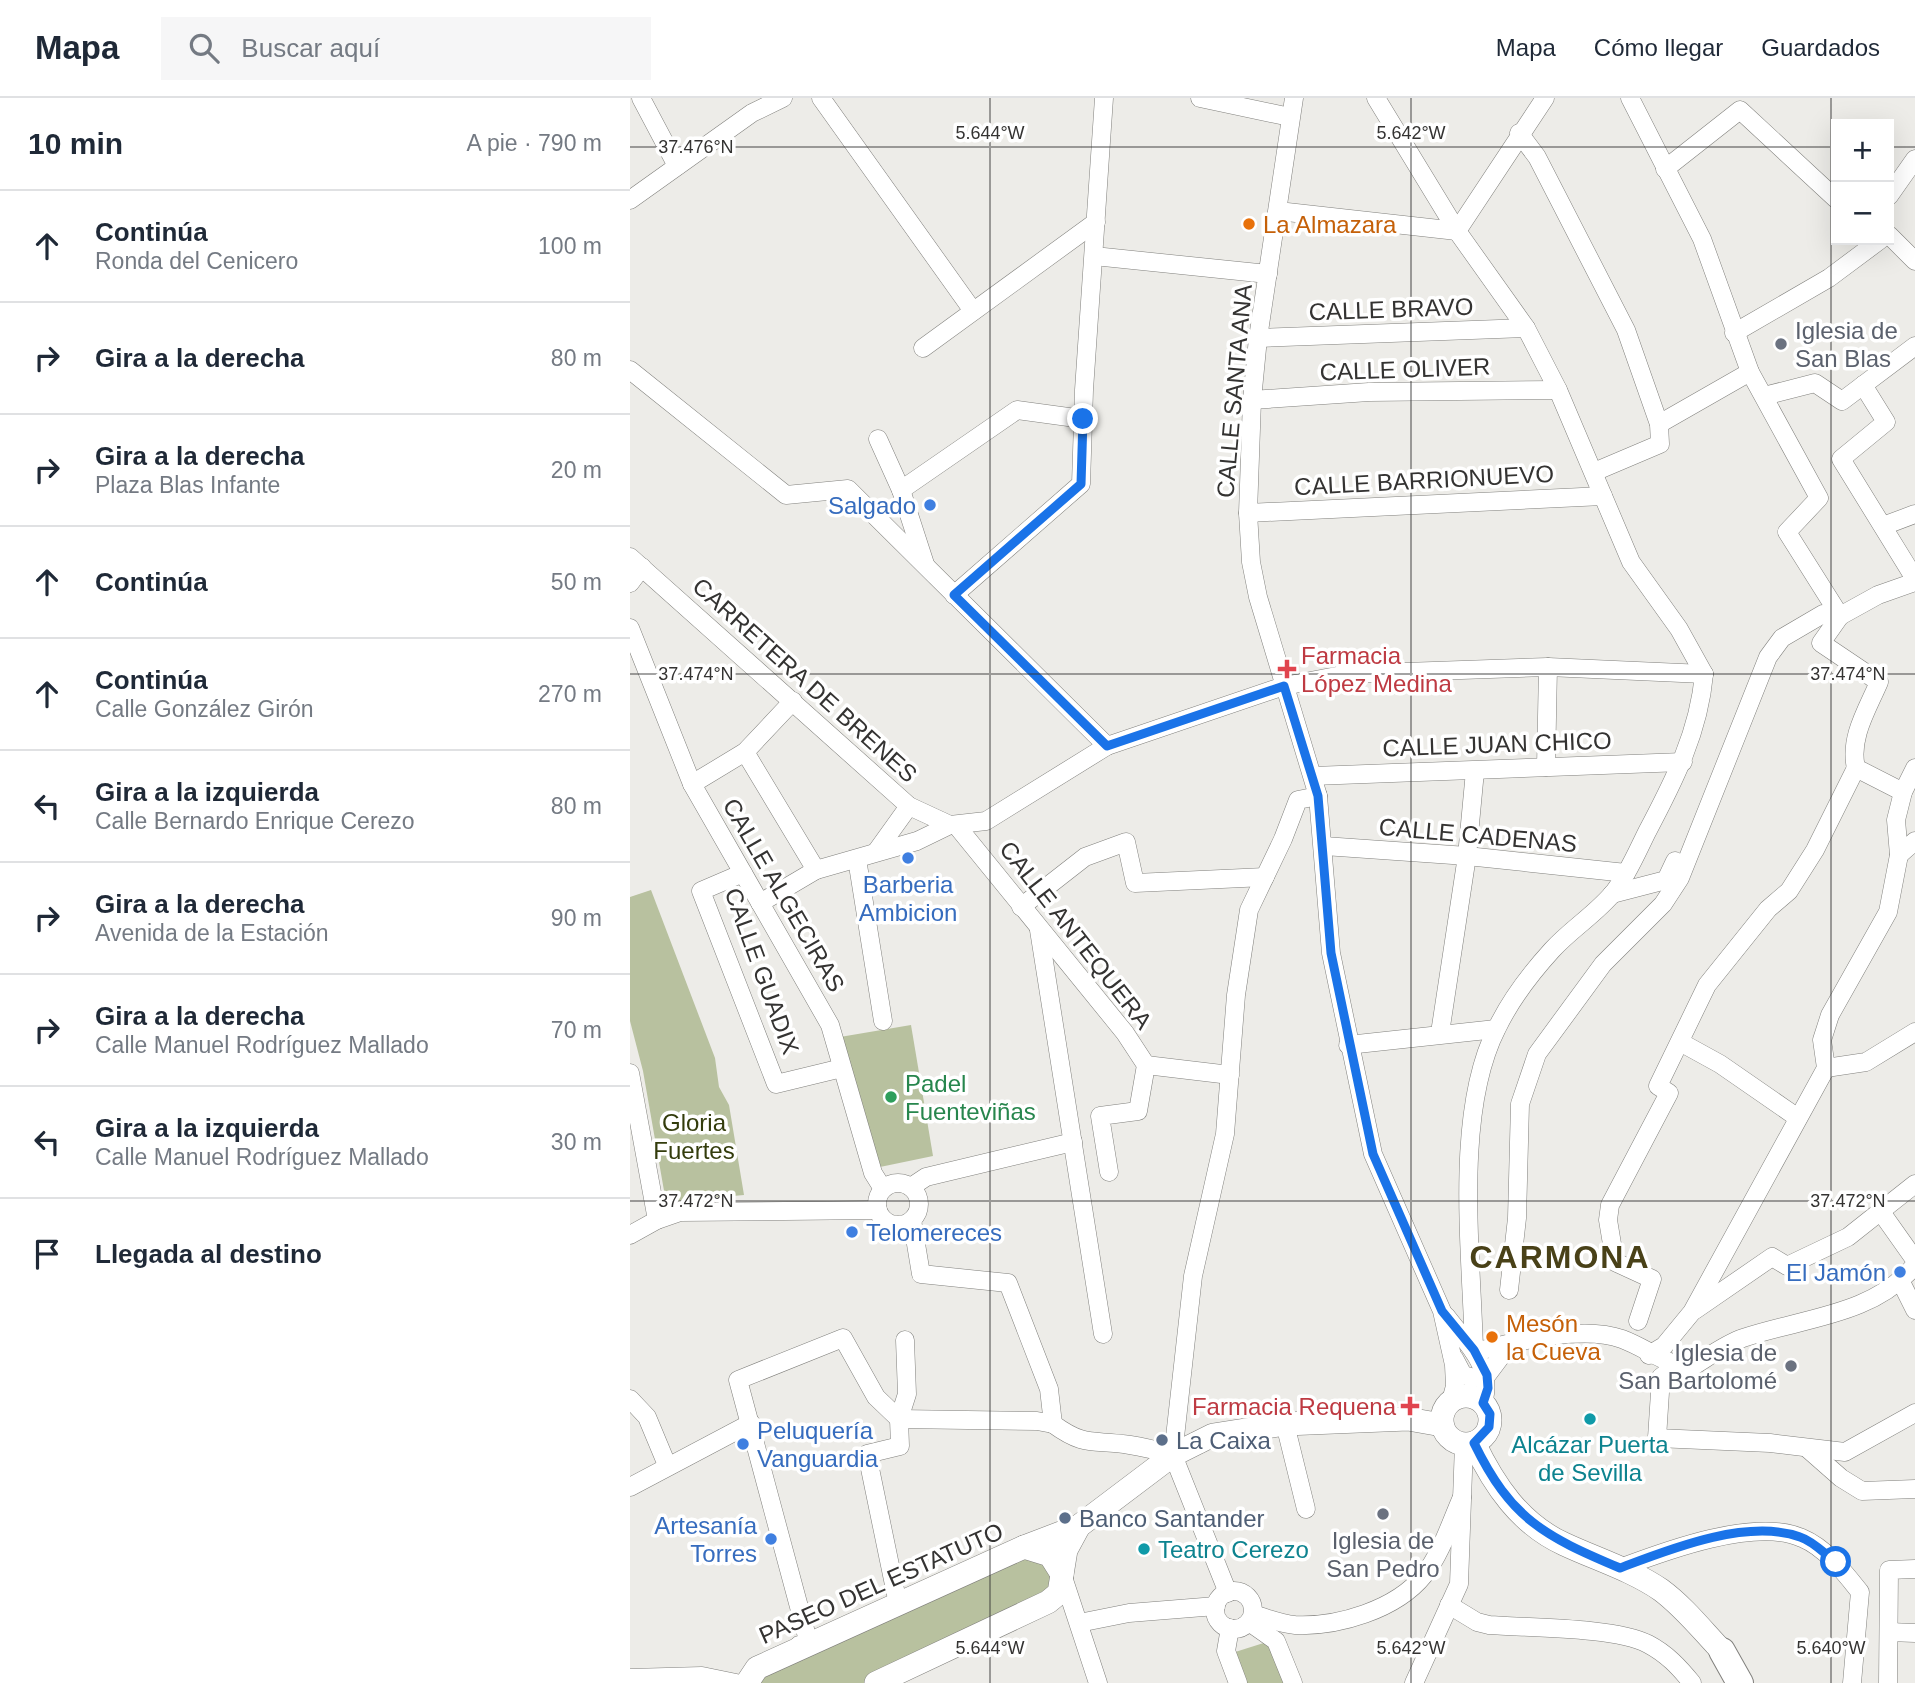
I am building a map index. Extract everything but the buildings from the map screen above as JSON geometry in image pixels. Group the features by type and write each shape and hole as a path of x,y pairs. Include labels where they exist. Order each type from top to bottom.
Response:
{"highway":[{"path":"1722,1651 1740,1683"}],"main road":[{"path":"1469,1443 1489,1427 1490,1414 1483,1403 1471,1396 1451,1401 1443,1412 1443,1425 1450,1438 1469,1443 1492,1480 1523,1518 1561,1543 1620,1568 1659,1589 1678,1604 1722,1651"},
{"path":"1024,1547 1079,1526 1173,1455 1213,1435 1285,1424 1408,1419 1443,1425"},
{"path":"876,1683 1048,1602 1059,1593 1066,1550 1079,1526"},
{"name":"PASEO DEL ESTATUTO","path":"747,1683 758,1668 1024,1547 1050,1555 1062,1574"}],"street":[{"path":"641,98 677,166"},
{"path":"630,200 752,113 783,98"},
{"path":"821,98 974,311"},
{"path":"954,595 1081,484 1104,98"},
{"path":"1200,98 1290,117"},
{"name":"CALLE SANTA ANA","path":"1294,98 1258,338 1252,400 1248,513 1253,574 1318,796 1331,953 1348,1045 1373,1154 1442,1311"},
{"path":"1376,98 1457,231 1526,328 1558,390 1631,562 1679,629 1704,674 1702,698 1683,762 1626,873 1612,894 1552,950 1496,1029 1479,1072 1471,1129 1469,1187 1474,1352"},
{"path":"1457,231 1519,133 1545,98"},
{"path":"1630,98 1702,239 1750,372 1819,498 1787,532 1840,616"},
{"path":"1665,170 1740,110 1831,194"},
{"path":"1519,133 1537,157 1626,330 1659,424 1660,444 1594,472"},
{"path":"1894,189 1915,159"},
{"path":"1278,211 1457,231"},
{"path":"923,348 1096,222"},
{"path":"1894,240 1915,261"},
{"path":"1734,333 1829,278 1873,245"},
{"path":"1094,257 1268,274"},
{"name":"CALLE BRAVO","path":"1258,338 1526,328"},
{"path":"1764,396 1815,383 1842,401 1915,346"},
{"path":"630,370 786,495 848,489 1107,746"},
{"path":"1659,424 1750,372"},
{"path":"1638,1321 1652,1279 1615,1262 1608,1220 1610,1205 1669,1093 1658,1086 1707,985 1768,909 1789,891 1815,850 1856,768 1852,752 1879,682 1821,643 1840,616 1878,595 1915,581 1841,459 1886,422 1863,385"},
{"name":"CALLE OLIVER","path":"1252,400 1369,392 1558,390"},
{"path":"901,490 1017,410 1083,419"},
{"path":"878,439 901,490 926,566"},
{"name":"CALLE BARRIONUEVO","path":"1248,513 1603,496"},
{"path":"1883,526 1915,514"},
{"path":"630,583 636,562"},
{"name":"CARRETERA DE BRENES","path":"636,562 909,806 953,825"},
{"path":"1509,1290 1517,1218 1520,1104 1537,1054 1603,964 1663,905 1680,878 1768,657 1782,638 1823,614 1840,616"},
{"name":"CALLE ALGECIRAS","path":"630,628 692,784 830,1025 873,1173 883,1189"},
{"path":"760,903 816,870 917,841 953,825 986,821 1107,746 1284,686 1348,674 1548,667 1704,674"},
{"path":"1546,767 1548,667"},
{"path":"692,784 745,752 793,702"},
{"path":"1612,894 1666,880 1690,832 1713,772 1734,742"},
{"path":"745,752 816,870"},
{"name":"CALLE JUAN CHICO","path":"1313,776 1683,762"},
{"path":"1856,768 1903,792"},
{"path":"1649,1355 1664,1346 1692,1312 1826,1069 1822,1040 1830,1015 1888,912 1899,855 1896,820 1903,792 1915,768"},
{"path":"1440,1033 1467,856 1475,771"},
{"path":"1251,1618 1241,1628 1230,1628 1217,1618 1222,1599 1173,1455 1193,1276 1225,1134 1236,995 1249,910 1298,800 1318,796"},
{"path":"876,852 909,806"},
{"name":"CALLE ANTEQUERA","path":"953,825 1125,1033 1146,1065 1138,1111 1100,1116 1109,1172"},
{"path":"1899,855 1915,841"},
{"path":"1021,907 1085,856 1126,842 1135,883 1265,877"},
{"name":"CALLE CADENAS","path":"1324,846 1467,856 1626,873"},
{"path":"857,859 883,1021"},
{"name":"CALLE GUADIX","path":"743,873 701,891 776,1084 842,1068"},
{"path":"1039,930 1103,1334"},
{"path":"1348,1045 1496,1029"},
{"path":"1826,1069 1866,1062 1915,1032"},
{"path":"1680,1042 1720,1064 1798,1118"},
{"path":"1146,1065 1230,1074"},
{"path":"630,1073 657,1220"},
{"path":"911,1187 926,1177 1073,1142"},
{"path":"878,1209 883,1189 899,1183 911,1187 919,1203 912,1220 921,1274 1008,1283 1049,1389 1053,1424"},
{"path":"1692,1312 1772,1257 1787,1266 1848,1237 1915,1184"},
{"path":"630,1235 657,1220 680,1212 878,1209 892,1224 912,1220"},
{"path":"1474,1352 1554,1336 1596,1335 1621,1339 1649,1355 1690,1368 1740,1339 1830,1315 1901,1282 1915,1263 1881,1212"},
{"path":"1901,1282 1915,1310"},
{"path":"1442,1311 1474,1352 1487,1375 1488,1388 1483,1403"},
{"path":"1442,1311 1451,1349 1455,1386 1451,1401"},
{"path":"771,1653 790,1646 809,1644 738,1380 844,1338 876,1397 899,1419 1037,1421 1053,1424 1071,1438 1086,1443 1129,1444 1173,1455"},
{"path":"898,1604 867,1454 900,1446 899,1419 907,1394 905,1340"},
{"path":"1451,1349 1463,1375 1474,1378 1487,1375 1511,1343"},
{"path":"1677,1365 1661,1377 1657,1438 1770,1443 1845,1451 1915,1413"},
{"path":"630,1399 647,1417 667,1465"},
{"path":"630,1487 667,1465 751,1423"},
{"path":"1285,1424 1306,1509"},
{"path":"1414,1683 1460,1584 1463,1559 1462,1497 1469,1443"},
{"path":"1808,1449 1841,1478 1862,1491 1915,1489"},
{"path":"1251,1618 1293,1625 1328,1623 1370,1611 1396,1598 1424,1575 1462,1497"},
{"path":"1620,1568 1715,1537 1758,1531 1801,1537 1836,1562 1860,1592 1852,1683"},
{"path":"1888,1683 1889,1570 1915,1570"},
{"path":"1062,1574 1098,1683"},
{"path":"1079,1623 1222,1599 1239,1592 1249,1598 1251,1618 1276,1641 1293,1683"},
{"path":"1449,1605 1477,1622 1489,1625 1608,1634 1646,1643 1674,1660 1692,1683"},
{"path":"1230,1628 1226,1651 1238,1683"},
{"path":"1889,1632 1915,1633"},
{"path":"630,1678 736,1683"}],"green space":[{"name":"Gloria Fuertes","path":"651,890 715,1058 719,1087 729,1105 744,1195 666,1202 643,1071 630,1021 630,897"},
{"name":"Padel Fuenteviñas","path":"911,1025 933,1156 880,1167 840,1037"},
{"path":"1025,1553 1054,1569 1047,1597 867,1683 756,1683 763,1674"},
{"path":"1270,1641 1287,1683 1243,1683 1232,1653"}],"place":[{"name":"La Almazara","path":"1249,224"},
{"name":"Iglesia de San Blas","path":"1781,344"},
{"name":"Salgado","path":"930,505"},
{"name":"Farmacia López Medina","path":"1287,669"},
{"name":"Barberia Ambicion","path":"908,858"},
{"name":"Padel Fuenteviñas","path":"891,1097"},
{"name":"Telomereces","path":"852,1232"},
{"name":"El Jamón","path":"1900,1272"},
{"name":"Mesón la Cueva","path":"1492,1337"},
{"name":"Iglesia de San Bartolomé","path":"1791,1366"},
{"name":"Farmacia Requena","path":"1410,1406"},
{"name":"Alcázar Puerta de Sevilla","path":"1590,1419"},
{"name":"La Caixa","path":"1162,1440"},
{"name":"Peluquería Vanguardia","path":"743,1444"},
{"name":"Iglesia de San Pedro","path":"1383,1514"},
{"name":"Banco Santander","path":"1065,1518"},
{"name":"Artesanía Torres","path":"771,1539"},
{"name":"Teatro Cerezo","path":"1144,1549"}],"district":[{"name":"CARMONA","path":"1560,1257"}],"route":[{"path":"1083,419 1081,484 954,595 1107,746 1284,686 1318,796 1331,953 1348,1045 1373,1154 1442,1311 1474,1350 1487,1375 1488,1388 1483,1403 1490,1414 1489,1427 1486,1434 1474,1443 1492,1480 1523,1518 1561,1543 1620,1568 1662,1552 1715,1537 1758,1531 1801,1537 1836,1562"}]}
